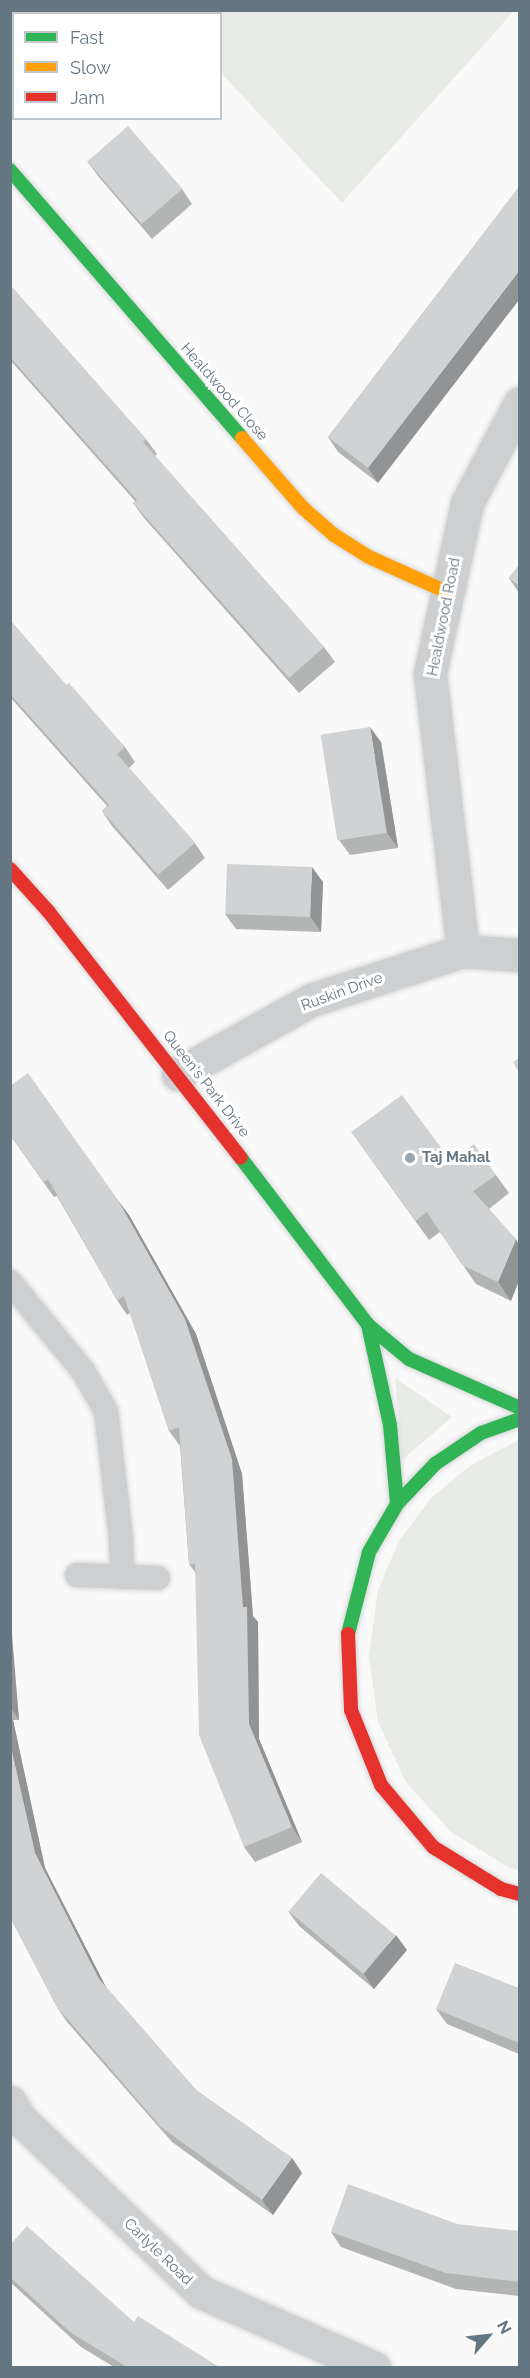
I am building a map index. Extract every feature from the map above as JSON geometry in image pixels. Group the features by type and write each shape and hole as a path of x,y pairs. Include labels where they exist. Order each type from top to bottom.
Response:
{"street":[{"name":"Healdwood Close","path":"10,170 303,508 334,535 369,557 447,592"},
{"name":"Healdwood Road","path":"463,951 430,673 467,504 519,403"},
{"name":"Queen's Park Drive","path":"10,869 48,910 178,1074 368,1325 409,1359 519,1408"},
{"name":"Ruskin Drive","path":"178,1074 311,1000 463,951 519,955"},
{"name":"Queen's Park Drive","path":"368,1325 390,1425 397,1504"},
{"path":"519,1419 482,1433 435,1464 397,1504 369,1552 348,1629 351,1710 381,1785 433,1847 501,1889 519,1894"},
{"name":"Carlyle Road","path":"13,2114 201,2292 374,2367"}],"lane":[{"path":"10,1282 83,1371 106,1411 121,1539 122,1577"},
{"path":"77,1575 158,1578"}],"shaded area":[{"path":"514,11 342,203 222,74 222,12 163,12"},
{"path":"395,1378 452,1417 402,1460"},
{"path":"519,1440 519,1870 508,1867 451,1832 406,1782 378,1722 369,1656 378,1590 399,1541 431,1498 471,1465"}],"building":[{"path":"128,126 182,189 142,224 87,161"},
{"path":"519,187 519,271 368,468 328,437"},
{"path":"10,285 146,439 143,442 324,647 289,678 133,503 137,500 10,357"},
{"path":"519,565 519,586 509,578"},
{"path":"10,620 66,685 69,683 125,747 117,754 195,843 158,875 102,811 109,805 10,694"},
{"path":"370,727 387,833 337,841 321,735"},
{"path":"227,864 312,867 310,917 225,914"},
{"path":"519,1058 519,1073 513,1062"},
{"path":"28,1073 118,1200 185,1319 232,1459 243,1607 247,1607 249,1724 292,1827 244,1847 199,1735 195,1564 189,1564 179,1427 169,1431 124,1296 117,1300 48,1179 44,1182 10,1135 10,1086"},
{"path":"402,1095 451,1161 474,1144 496,1175 473,1191 516,1239 498,1282 462,1265 427,1212 416,1221 351,1132"},
{"path":"10,1743 35,1853 99,1979 196,2090 292,2158 262,2200 161,2127 57,2007 10,1917"},
{"path":"321,1873 395,1935 363,1974 289,1911"},
{"path":"455,1963 519,1988 519,2043 436,2009"},
{"path":"348,2184 457,2224 519,2231 519,2282 446,2273 331,2232"},
{"path":"27,2226 134,2322 138,2316 219,2367 127,2367 70,2332 10,2277 10,2245"}],"traffic: fast":[{"path":"10,170 242,438"},
{"path":"241,1158 368,1325 409,1359 520,1408"},
{"path":"368,1325 390,1425 397,1504"},
{"path":"348,1634 369,1552 397,1504 435,1464 481,1433 520,1419"}],"traffic: slow":[{"path":"242,438 303,508 334,535 369,557 447,592"}],"traffic: jam":[{"path":"10,869 48,911 241,1158"},
{"path":"348,1634 351,1710 381,1785 433,1847 501,1889 520,1894"}],"place":[{"name":"Taj Mahal","path":"410,1158"}]}
